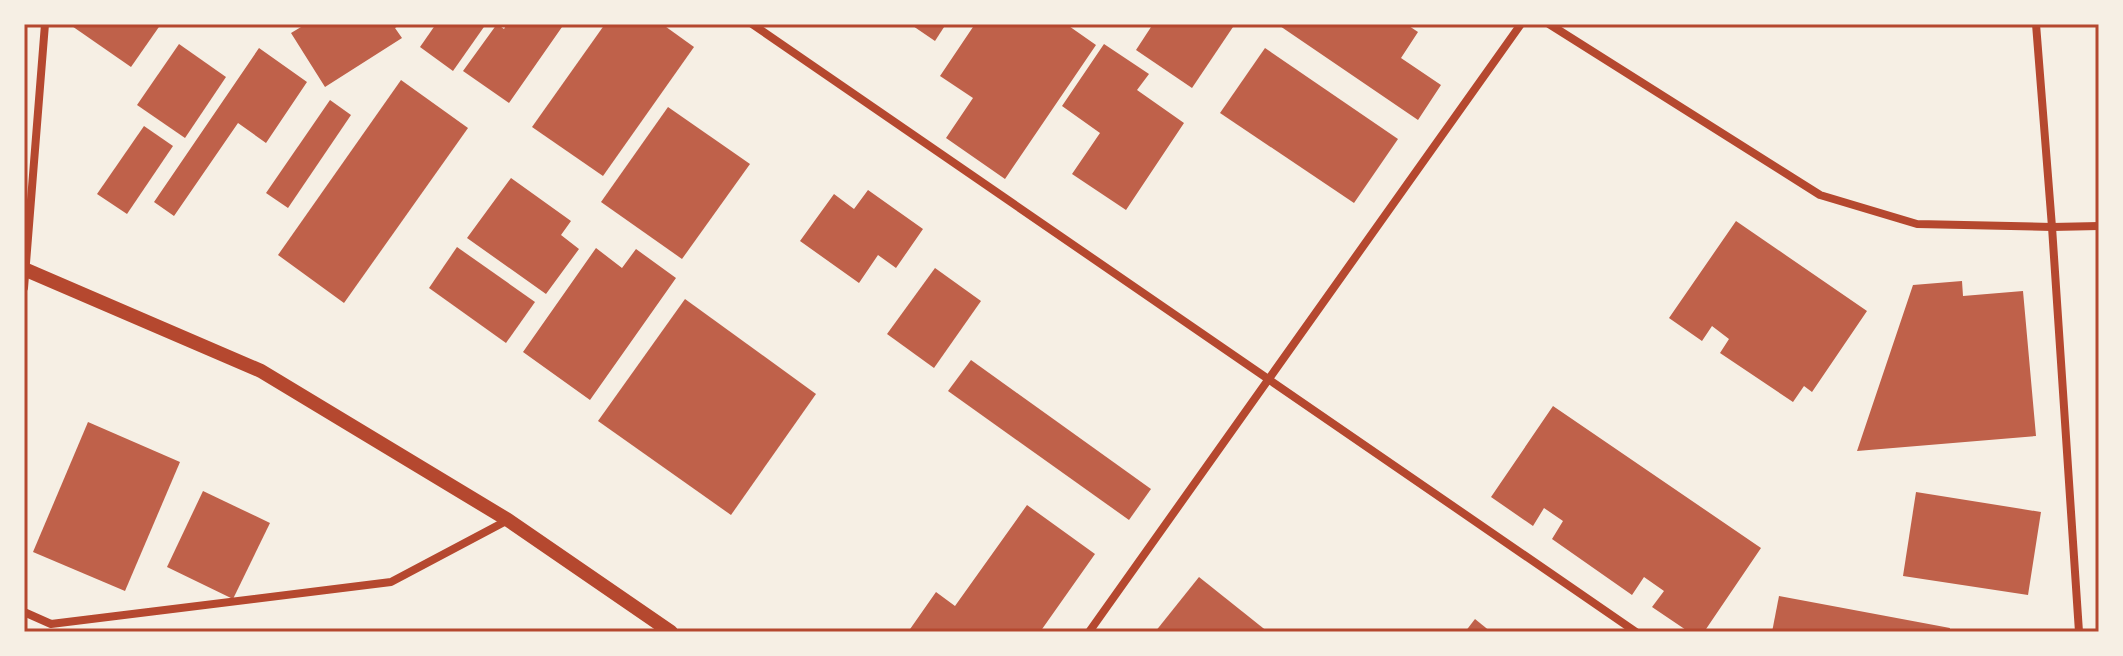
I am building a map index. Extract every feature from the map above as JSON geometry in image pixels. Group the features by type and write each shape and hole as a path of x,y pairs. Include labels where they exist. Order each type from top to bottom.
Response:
{"street":[{"path":"24,288 45,24"},
{"path":"752,24 1636,632"},
{"path":"1089,632 1521,24"},
{"path":"1549,24 1820,195 1917,224 2099,226"},
{"path":"2036,24 2079,632"},
{"path":"25,270 261,371 508,520 671,632"},
{"path":"24,612 51,624 391,582 508,520"}],"building":[{"path":"69,24 161,24 131,67"},
{"path":"306,24 401,24 395,28 402,38 325,87 291,33"},
{"path":"436,24 486,24 453,71 420,47"},
{"path":"497,24 504,29 507,24 559,24 562,27 509,103 463,71"},
{"path":"605,24 662,24 694,47 603,176 532,127"},
{"path":"910,24 946,24 935,41"},
{"path":"975,24 1066,24 1096,45 1005,179 946,138 973,98 940,76"},
{"path":"1153,24 1235,24 1192,88 1136,50"},
{"path":"1277,24 1406,24 1418,32 1401,58 1441,85 1418,120"},
{"path":"179,44 226,77 185,138 137,105"},
{"path":"1104,44 1149,74 1137,90 1184,123 1126,210 1072,174 1100,133 1062,106"},
{"path":"259,48 307,82 266,143 238,123 174,216 154,202"},
{"path":"1265,48 1398,139 1354,203 1220,113"},
{"path":"401,80 468,128 344,303 278,255"},
{"path":"330,100 351,115 288,208 266,193"},
{"path":"668,107 750,164 682,259 601,202"},
{"path":"144,126 173,146 127,214 97,194"},
{"path":"511,178 571,221 561,235 579,249 546,294 467,238"},
{"path":"868,190 923,229 896,268 878,255 859,283 800,241 834,194 854,209"},
{"path":"1736,221 1867,311 1812,392 1804,386 1793,402 1720,353 1729,339 1712,326 1702,341 1669,318"},
{"path":"457,247 535,302 506,343 429,288"},
{"path":"596,248 622,268 636,249 676,278 590,400 523,352"},
{"path":"935,268 981,301 934,368 887,334"},
{"path":"1962,281 1963,296 2023,291 2036,436 1857,451 1913,285"},
{"path":"685,299 816,394 731,515 598,421"},
{"path":"971,360 1151,489 1129,520 948,391"},
{"path":"1553,406 1761,548 1704,632 1689,632 1652,607 1664,591 1644,577 1632,595 1552,539 1563,521 1544,508 1533,526 1491,497"},
{"path":"88,422 180,462 125,591 33,552"},
{"path":"203,491 270,523 233,599 167,567"},
{"path":"1916,492 2041,512 2028,595 1903,576"},
{"path":"1027,505 1095,554 1040,632 908,632 936,592 955,606"},
{"path":"1199,577 1268,632 1155,632"},
{"path":"1779,596 1950,628 1949,632 1772,632"},
{"path":"1475,619 1491,632 1465,632"}]}
